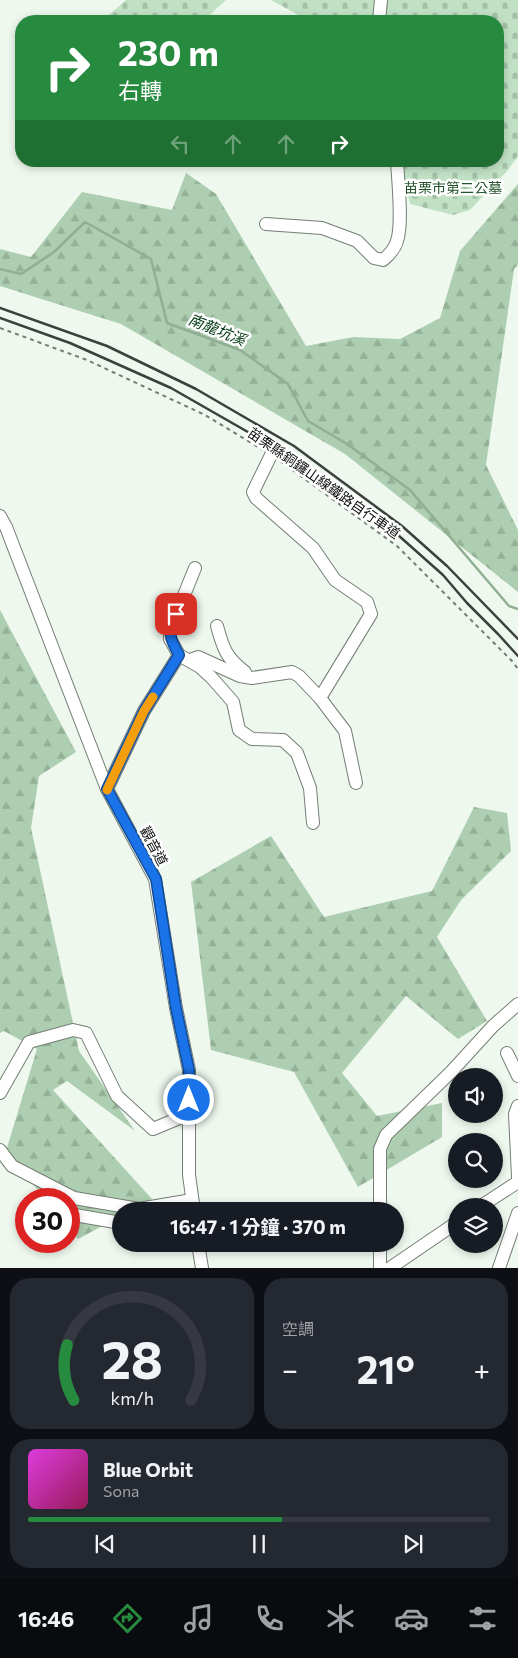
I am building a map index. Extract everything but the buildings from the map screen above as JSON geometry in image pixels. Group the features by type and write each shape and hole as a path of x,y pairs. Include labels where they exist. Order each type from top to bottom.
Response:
{"street":[{"path":"380,15 382,0"},
{"path":"266,224 322,228 357,241 374,258 383,260 391,254 397,241 399,218 397,167"},
{"path":"271,455 253,492 256,498 313,548 335,580 367,602 371,614 320,698"},
{"name":"觀音道","path":"0,516 28,582 107,789 156,879 176,1008 189,1070 189,1175 192,1202"},
{"path":"195,568 170,630 170,639 183,658 200,667 233,702 239,730 252,739 283,740 297,753 310,788 314,823"},
{"path":"217,626 222,643 232,662 252,678"},
{"path":"183,658 198,658 240,676 252,678 292,672 299,676 320,698 345,731 356,783"},
{"path":"107,789 144,711 183,658"},
{"path":"380,1202 380,1149 386,1135 451,1072 493,1026 518,1004"},
{"path":"0,1093 29,1042 74,1030 86,1033 117,1096 153,1128 189,1114"},
{"path":"507,1054 518,1076"},
{"path":"518,1106 515,1114 518,1177"},
{"path":"0,1150 12,1166 74,1198 112,1204"},
{"path":"494,1198 518,1182"},
{"path":"498,1268 518,1213"},
{"path":"80,1216 112,1221"},
{"path":"390,1268 448,1228"},
{"path":"199,1252 202,1268"},
{"path":"380,1252 380,1268"}],"path":[{"name":"苗栗縣銅鑼山線鐵路自行車道","path":"0,328 87,360 205,415 271,455 397,546 518,669"}],"green space":[{"path":"126,0 226,0 210,15 109,15"},
{"name":"苗栗市第二公墓","path":"271,0 518,0 518,156 508,170 470,210 453,215 410,204 403,167 504,167 504,15 298,15"},
{"path":"186,173 216,194 306,346 353,337 400,339 440,318 460,251 518,184 518,265 514,269 486,465 518,530 518,592 345,454 121,324 0,286 0,249 31,257 82,192 172,210"},
{"path":"0,610 76,752 39,776 31,828 79,1051 135,1131 67,1081 53,1090 152,1199 146,1202 112,1202 112,1221 80,1238 80,1188 36,1188 6,1151 37,1049 4,1031 0,1033"},
{"path":"474,807 507,813 511,851 461,900 437,937 487,1021 458,1039 406,996 342,1073 377,1116 442,1103 442,1137 358,1187 294,1072 211,1050 191,882 271,836 324,917 432,891"}],"waterway":[{"name":"南龍坑溪","path":"0,269 21,274 54,252 85,222 151,259 167,323 240,350 288,384 308,421 347,444 410,490 509,606 518,609"}],"railway":[{"path":"0,308 107,346 196,389 294,446 402,526 447,566 518,639"},
{"path":"0,318 70,343 171,388 290,456 389,527 443,575 518,656"}],"slow traffic":[{"path":"107,790 144,711 153,697"}],"route":[{"path":"176,614 170,630 170,639 179,655 144,711 107,789 156,879 176,1008 189,1070 189,1100"}]}
